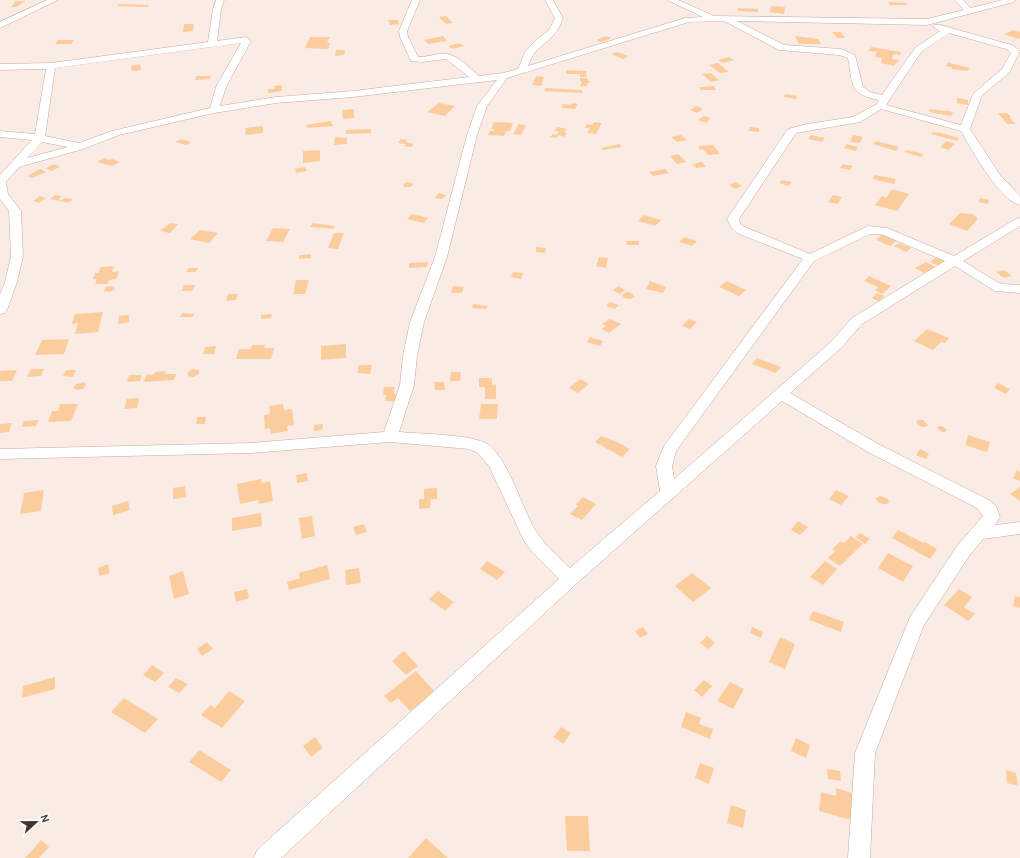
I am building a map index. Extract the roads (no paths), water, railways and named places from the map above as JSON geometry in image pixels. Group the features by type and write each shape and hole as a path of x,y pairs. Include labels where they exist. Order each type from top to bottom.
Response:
{"street":[{"path":"0,25 54,0"},
{"path":"212,44 217,9 220,0"},
{"path":"416,0 403,31 404,37 414,58 450,57 478,80"},
{"path":"522,71 528,54 539,42 553,31 559,18 549,0"},
{"path":"671,0 712,18"},
{"path":"960,0 969,11"},
{"path":"15,165 79,146 116,133 214,110 276,100 353,94 504,76 677,23 712,18 723,18 768,26 927,22 1011,0"},
{"path":"723,18 786,49 833,51 847,54 852,57 858,87 866,95 882,102 965,128 1000,184 1009,194 1020,202"},
{"path":"927,22 947,30 1017,47 1006,71 978,94 965,128"},
{"path":"768,26 775,44"},
{"path":"810,258 741,230 735,225 733,219 792,131 808,127 856,120 882,102 918,50 947,30"},
{"path":"0,67 51,66 243,39 247,41 221,87 214,110"},
{"path":"0,310 11,282 17,256 15,211 2,194 0,181 40,138 51,66"},
{"path":"390,437 407,385 410,356 417,322 441,257 454,198 472,135 482,106 504,76"},
{"path":"0,134 40,138 79,146"},
{"path":"265,858 570,579 836,345 858,321 1020,221"},
{"path":"668,493 664,466 669,450 810,258 868,230 883,231 955,261 1000,288 1020,289"},
{"path":"781,394 873,448 983,504 990,510 992,517 964,551 916,622 865,754 859,858"},
{"path":"0,454 51,451 250,448 324,444 390,437 471,444 483,449 495,463 530,536 539,548 570,579"},
{"path":"978,533 1020,528"}]}
